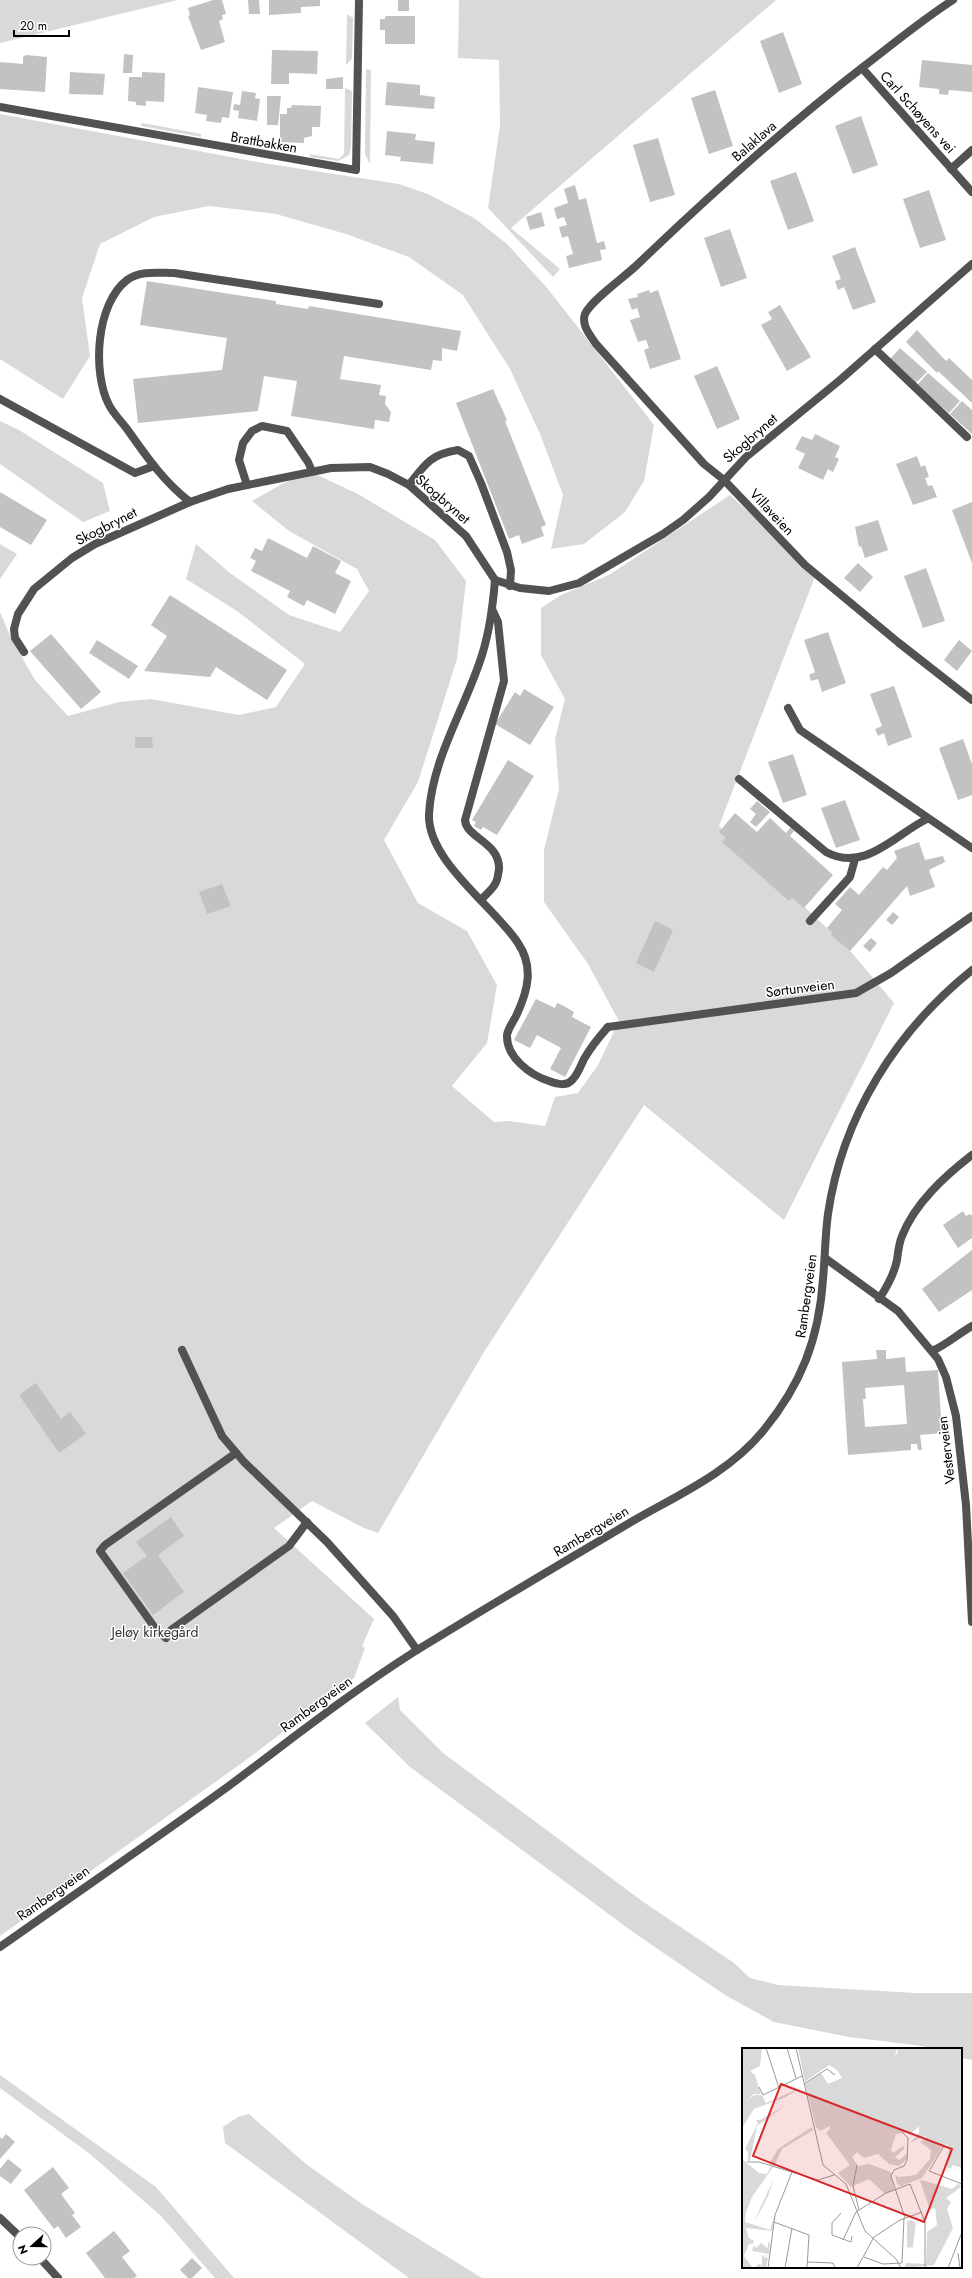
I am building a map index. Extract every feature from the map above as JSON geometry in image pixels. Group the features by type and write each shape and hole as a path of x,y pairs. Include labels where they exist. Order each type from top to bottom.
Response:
{"street":[{"name":"Brattbakken","path":"0,108 356,170 358,155 359,0"},
{"name":"Balaklava","path":"585,315 591,305 638,265 708,197 827,95 920,22 953,0"},
{"name":"Carl Schøyens vei","path":"862,68 972,192"},
{"path":"951,169 972,150"},
{"name":"Skogbrynet","path":"24,652 15,638 14,629 18,614 34,588 54,571 95,544 190,502 247,485 312,471 352,467 370,467 409,485 466,536 495,580 510,586 549,591 579,583 663,534 710,498 724,480 768,437 875,349 972,264"},
{"path":"190,502 172,487 154,466 109,405 103,386 99,363 103,322 108,304 127,280 136,275 149,272 174,273 379,304"},
{"name":"Villaveien","path":"585,315 585,327 596,344 704,464 724,480 804,565 899,643 972,700"},
{"path":"875,349 967,437"},
{"path":"0,399 135,473 154,466"},
{"path":"247,485 239,460 243,443 252,431 262,426 287,431 308,462 312,471"},
{"path":"409,485 431,458 444,452 458,450 469,456 481,483 507,552 511,570 510,586"},
{"path":"492,609 498,622 504,681 465,820 467,827 493,849 498,861 498,877 495,884 481,900 438,849 429,816 437,777 445,750 482,655 492,609 495,580"},
{"path":"788,708 800,730 927,819 972,848"},
{"path":"739,779 826,852 840,859 855,859 874,852 927,819"},
{"path":"810,921 850,877 855,859"},
{"name":"Sørtunveien","path":"481,900 518,943 529,975 528,986 507,1035 509,1050 517,1060 542,1079 559,1084 567,1083 573,1080 585,1057 608,1027 856,993 891,974 972,916"},
{"name":"Rambergveien","path":"0,1947 226,1788 339,1703 417,1650 628,1524 707,1479 749,1446 782,1406 806,1362 817,1328 828,1216 836,1174 858,1113 880,1072 917,1020 950,988 972,970"},
{"path":"879,1299 889,1285 902,1236 910,1221 921,1204 950,1172 972,1155"},
{"name":"Vesterveien","path":"825,1258 879,1299 898,1311 938,1359 946,1377 956,1416 969,1522 972,1622"},
{"path":"932,1351 944,1346 958,1334 972,1326"},
{"path":"182,1350 222,1436 236,1453 282,1501 307,1522 393,1616 417,1650"},
{"path":"236,1453 105,1545 100,1551 155,1628 166,1638 171,1630 289,1546 307,1522"},
{"path":"0,2218 12,2229"},
{"path":"47,2266 58,2278"}],"green space":[{"path":"0,0 178,0 0,43"},
{"path":"459,0 776,0 511,228 560,269 553,277 488,208 500,125 499,60 458,58"},
{"path":"347,14 353,18 352,59 346,65"},
{"path":"366,69 371,70 370,164 365,154"},
{"path":"345,88 352,91 351,147 349,155 338,161 310,157 310,154 339,159 344,154"},
{"path":"0,114 263,163 399,184 428,194 474,218 507,244 548,289 654,425 644,481 625,512 584,544 551,549 563,495 540,434 510,369 463,295 409,257 346,234 276,214 209,206 154,217 100,244 82,298 90,356 63,399 0,359"},
{"path":"141,123 201,134 201,137 141,126"},
{"path":"0,421 19,430 103,483 110,511 83,522 0,464"},
{"name":"Jeløy kirkegård","path":"311,472 358,494 435,540 466,581 457,659 418,782 384,840 418,903 467,931 497,985 487,1043 452,1086 494,1122 509,1121 545,1126 555,1097 578,1093 598,1065 619,1021 588,964 544,902 544,850 559,789 555,739 565,699 541,655 541,608 561,595 609,575 730,495 816,574 719,826 847,947 894,1003 784,1220 644,1105 484,1352 378,1533 364,1528 312,1501 274,1528 374,1619 362,1646 365,1648 354,1678 246,1760 0,1936 0,612 12,640 35,680 68,716 119,702 151,699 239,715 276,707 305,664 237,611 186,579 196,544 230,573 289,615 340,632 369,591 357,569 289,531 252,501 282,484"},
{"path":"0,544 17,554 0,579"},
{"path":"398,1697 400,1710 443,1753 642,1901 734,1963 750,1978 778,1985 916,1993 972,1993 972,2060 962,2058 962,2048 929,2048 849,2037 774,2022 725,1995 633,1932 410,1767 365,1723"},
{"path":"0,2075 156,2187 234,2278 215,2278 161,2216 90,2154 0,2088"},
{"path":"249,2114 306,2164 362,2204 482,2278 409,2278 225,2143 223,2127 238,2117"}],"building":[{"path":"213,0 222,0 226,14 222,15 223,19 219,21 225,42 201,50 188,16 190,15 188,8"},
{"path":"248,0 259,0 260,14 249,14"},
{"path":"269,0 320,0 320,6 301,7 301,13 269,15"},
{"path":"398,0 409,0 409,11 398,11"},
{"path":"385,16 415,16 415,44 385,44 385,30 380,30 380,19 385,19"},
{"path":"783,32 802,84 779,93 760,41"},
{"path":"272,50 318,51 317,74 289,73 289,84 271,84"},
{"path":"124,54 133,55 132,73 123,73"},
{"path":"26,55 47,57 45,92 0,89 0,62 23,64 23,57"},
{"path":"922,60 972,65 972,92 949,90 948,95 939,94 939,89 919,87"},
{"path":"70,72 105,74 103,95 69,94"},
{"path":"142,72 165,73 164,102 146,101 146,106 136,105 136,102 128,101 129,77 142,77"},
{"path":"343,77 343,89 326,89 326,79"},
{"path":"387,82 420,85 420,95 435,97 434,109 385,105"},
{"path":"198,87 233,92 229,118 222,117 221,123 206,121 207,115 195,113"},
{"path":"715,90 733,146 709,154 691,98"},
{"path":"242,91 256,93 255,98 260,99 257,121 238,118 239,111 233,110 234,104 240,105"},
{"path":"267,96 281,96 278,125 267,125"},
{"path":"292,105 321,106 320,127 312,127 312,136 304,138 304,143 280,142 280,114 287,114 287,108 291,108"},
{"path":"861,116 878,165 853,174 835,126"},
{"path":"387,131 416,134 415,140 435,142 433,164 400,161 401,157 385,155"},
{"path":"658,138 675,195 650,202 633,145"},
{"path":"796,172 814,221 788,230 770,181"},
{"path":"575,185 579,200 586,198 597,243 604,241 606,249 600,250 602,260 569,268 566,256 573,254 568,236 562,238 559,227 567,225 564,217 557,219 554,208 568,203 564,189"},
{"path":"929,190 946,240 920,248 903,199"},
{"path":"541,212 545,226 530,230 526,217"},
{"path":"730,229 747,278 721,287 704,238"},
{"path":"855,247 876,302 853,310 844,287 838,290 835,281 841,279 832,256"},
{"path":"147,281 276,301 276,304 308,309 309,306 461,331 457,351 442,348 442,361 433,360 431,370 344,356 340,379 381,385 379,395 386,396 385,404 391,412 389,422 375,420 374,429 291,416 297,381 264,376 258,411 138,423 133,379 222,370 227,338 140,325"},
{"path":"649,290 650,293 658,290 681,359 650,369 644,350 649,348 646,340 638,342 630,320 640,317 637,308 632,310 628,299 638,297 637,294"},
{"path":"780,305 811,357 787,371 761,325 772,319 768,312"},
{"path":"917,330 946,361 949,358 972,380 972,403 938,371 937,373 906,342"},
{"path":"900,348 927,372 916,383 890,359"},
{"path":"717,366 740,419 717,429 694,376"},
{"path":"928,373 960,401 949,413 917,385"},
{"path":"493,389 507,420 505,421 546,525 541,527 544,536 522,544 519,535 509,539 456,403"},
{"path":"962,401 972,410 972,434 950,414"},
{"path":"815,434 840,446 835,457 839,459 833,472 828,469 823,480 798,468 805,454 795,449 802,436 812,440"},
{"path":"917,456 921,467 925,465 929,477 925,478 928,486 932,485 937,497 913,505 896,464"},
{"path":"0,492 47,520 31,545 0,527"},
{"path":"972,502 972,563 952,510"},
{"path":"878,520 888,550 865,558 861,546 859,547 855,527"},
{"path":"268,538 307,558 313,546 341,561 335,573 351,581 335,614 307,600 304,606 287,597 290,591 251,571 256,561 250,558 255,548 262,551"},
{"path":"858,563 873,577 860,592 844,578"},
{"path":"926,568 945,621 923,628 904,576"},
{"path":"170,595 287,670 267,700 216,667 210,677 144,671 167,636 151,625"},
{"path":"828,632 846,683 822,692 818,679 811,681 809,675 815,672 804,640"},
{"path":"51,634 101,692 81,709 30,651"},
{"path":"97,640 138,666 129,679 89,653"},
{"path":"959,640 972,651 957,671 944,660"},
{"path":"894,686 912,737 888,746 884,733 878,736 875,729 882,726 870,694"},
{"path":"524,689 554,707 530,745 495,724 515,692 520,696"},
{"path":"135,737 152,737 153,748 135,748"},
{"path":"963,739 972,764 972,795 958,800 939,748"},
{"path":"793,754 807,795 783,803 768,762"},
{"path":"508,760 534,776 497,835 483,827 481,830 474,826 476,822 472,820"},
{"path":"845,800 860,840 836,848 821,808"},
{"path":"757,801 770,812 756,827 750,822 756,814 750,809"},
{"path":"735,813 757,832 770,818 786,833 791,827 794,831 790,836 833,875 804,908 792,898 789,901 722,842 726,838 719,832"},
{"path":"919,842 925,860 943,856 945,862 929,870 935,887 910,896 907,886 850,951 831,935 832,933 827,928 842,910 835,904 850,887 859,895 883,867 887,870 897,858 894,851"},
{"path":"222,884 231,906 207,914 199,892"},
{"path":"893,912 899,917 892,925 886,920"},
{"path":"655,921 673,930 654,972 636,963"},
{"path":"871,938 877,943 870,952 863,946"},
{"path":"536,999 555,1008 557,1003 562,1005 574,1012 572,1017 591,1027 565,1077 550,1069 561,1048 537,1035 530,1048 514,1040"},
{"path":"963,1211 966,1216 970,1214 972,1216 972,1238 958,1248 943,1225"},
{"path":"972,1250 972,1290 939,1312 922,1289"},
{"path":"876,1350 886,1350 886,1359 905,1357 906,1372 938,1370 942,1433 920,1435 922,1450 918,1450 917,1444 911,1444 911,1450 848,1455 842,1362 877,1359","holes":["904,1385 907,1424 865,1427 863,1399 866,1399 865,1388"]},
{"path":"36,1383 61,1419 70,1412 86,1434 59,1453 19,1395"},
{"path":"171,1517 184,1536 158,1555 184,1592 153,1615 123,1573 147,1556 136,1542"},
{"path":"6,2134 15,2142 0,2159 0,2137 2,2139"},
{"path":"8,2159 22,2170 11,2184 0,2176 0,2169"},
{"path":"53,2167 69,2188 61,2194 75,2213 72,2215 81,2227 66,2238 58,2226 54,2229 24,2190"},
{"path":"114,2231 130,2251 122,2257 137,2276 134,2278 105,2278 86,2253"},
{"path":"192,2258 202,2268 192,2278 188,2278 180,2270"}]}
